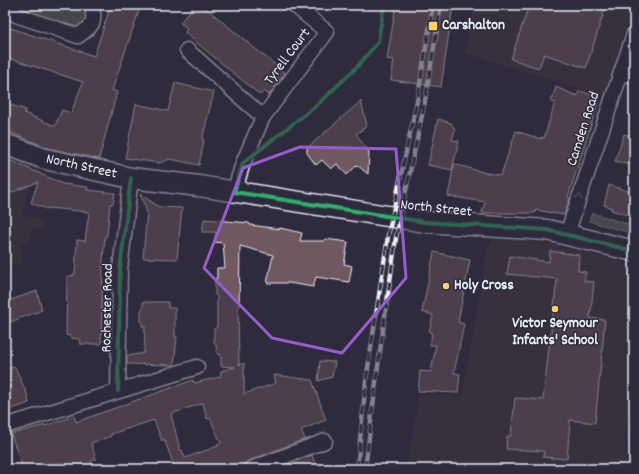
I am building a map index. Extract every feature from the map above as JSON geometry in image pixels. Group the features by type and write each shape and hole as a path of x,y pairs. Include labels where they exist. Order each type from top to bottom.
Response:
{"main road":[{"name":"North Street","path":"5,144 45,159 131,178 199,186 426,222 547,230 634,250"}],"street":[{"path":"9,5 16,15 78,36 90,28 94,16 91,5"},
{"name":"Tyrell Court","path":"234,192 243,164 264,117 327,32 294,5"},
{"name":"Camden Road","path":"567,234 627,74 634,34"},
{"path":"188,50 264,117"},
{"name":"Rochester Road","path":"118,392 120,269 131,178"},
{"path":"5,426 197,367"},
{"path":"251,469 325,441"}],"highlighted area":[{"path":"300,147 396,149 406,278 342,353 272,338 204,268 243,168"}],"shaded area":[{"path":"474,5 634,5 604,97 465,53"},
{"path":"5,155 40,169 26,197 28,199 22,215 43,219 42,230 31,230 31,243 20,243 23,262 5,267"},
{"name":"Victor Seymour Infants' School","path":"494,237 551,244 634,265 634,354 625,469 406,469 419,393 462,397 487,249"}],"green space":[{"path":"12,5 87,5 86,24 76,30 20,13"},
{"path":"592,213 634,226 634,234 589,221"}],"building":[{"path":"111,5 141,5 112,90 117,92 99,159 48,148 5,130 5,103 26,110 24,113 55,126 62,110 71,113 83,82 5,57 5,26 94,56"},
{"path":"195,5 202,5 285,73 269,95 264,91 260,95 185,33 187,28 180,23"},
{"path":"396,5 453,5 441,87 391,80 394,60 387,59"},
{"path":"529,5 606,5 586,68 544,54 539,68 511,59"},
{"path":"175,83 214,92 202,140 204,140 199,165 170,159 159,163 125,158 136,104 168,111"},
{"path":"556,87 577,96 579,91 600,97 568,197 570,198 564,215 536,210 535,213 482,213 485,202 448,196 454,164 486,173 501,175 516,131 541,139 541,137 544,138 555,103 551,102"},
{"path":"361,101 367,126 356,134 369,152 368,174 357,165 347,175 337,164 331,169 322,160 316,165 307,153 307,148"},
{"path":"438,119 451,123 455,130 452,140 459,141 452,170 428,165"},
{"path":"624,134 634,137 634,166 615,161"},
{"path":"5,158 63,184 88,187 87,190 115,193 113,204 110,204 107,236 105,236 101,344 80,344 79,339 71,338 70,336 66,335 67,276 73,276 73,274 75,274 77,240 85,241 89,212 47,209 31,203 38,182 5,195"},
{"path":"609,185 634,193 634,217 611,210 612,208 604,205"},
{"path":"140,194 159,207 182,208 177,259 143,258 147,212"},
{"path":"204,219 249,223 250,225 280,228 302,233 300,241 324,241 325,239 348,242 344,264 352,266 349,282 316,277 313,287 289,283 267,283 273,255 240,246 238,307 239,365 244,363 244,394 276,383 274,375 312,380 326,420 301,430 305,439 248,461 244,464 243,469 167,469 174,465 164,439 162,441 154,420 111,434 111,436 91,443 96,459 91,461 93,469 79,469 78,465 66,469 23,469 11,434 45,426 74,416 76,422 193,380 194,383 220,377 221,371 235,367 221,366 221,355 217,354 216,345 214,343 214,329 217,327 217,296 215,295 215,279 217,278 217,268 225,268 223,243 214,242 216,232 202,232","holes":["203,403 207,419 210,418 221,443 217,445 218,446 185,458 182,450 180,450 171,414"]},
{"path":"550,251 579,255 578,271 586,272 584,281 594,282 590,318 605,320 595,423 570,420 567,459 543,457 544,451 506,449 507,436 511,436 515,398 543,400 557,279 507,274 510,256 549,262"},
{"name":"Holy Cross","path":"434,252 470,260 458,322 464,324 454,373 460,374 458,393 418,391 420,371 431,372 436,345 430,345 432,333 429,332 433,315 422,312"},
{"path":"37,291 42,310 5,324 5,302"},
{"path":"143,302 168,302 168,308 175,308 175,337 177,337 174,365 127,364 127,356 144,353 145,326 142,326 141,321"},
{"path":"320,361 335,362 332,377 318,381"},
{"path":"15,367 27,394 29,403 9,410 8,407 5,408 5,369"},
{"path":"312,455 317,469 275,469"}],"railway":[{"path":"357,469 366,381 388,236 418,96 433,5"},
{"path":"365,469 396,238 425,101 441,5"}],"cycle path":[{"path":"384,5 378,42 357,67 317,105 243,163 234,192 425,222 547,230 634,251"},
{"path":"118,391 120,269 131,178"}],"place":[{"name":"Carshalton","path":"433,26"},
{"name":"Holy Cross","path":"446,286"},
{"name":"Victor Seymour Infants' School","path":"555,309"}]}
